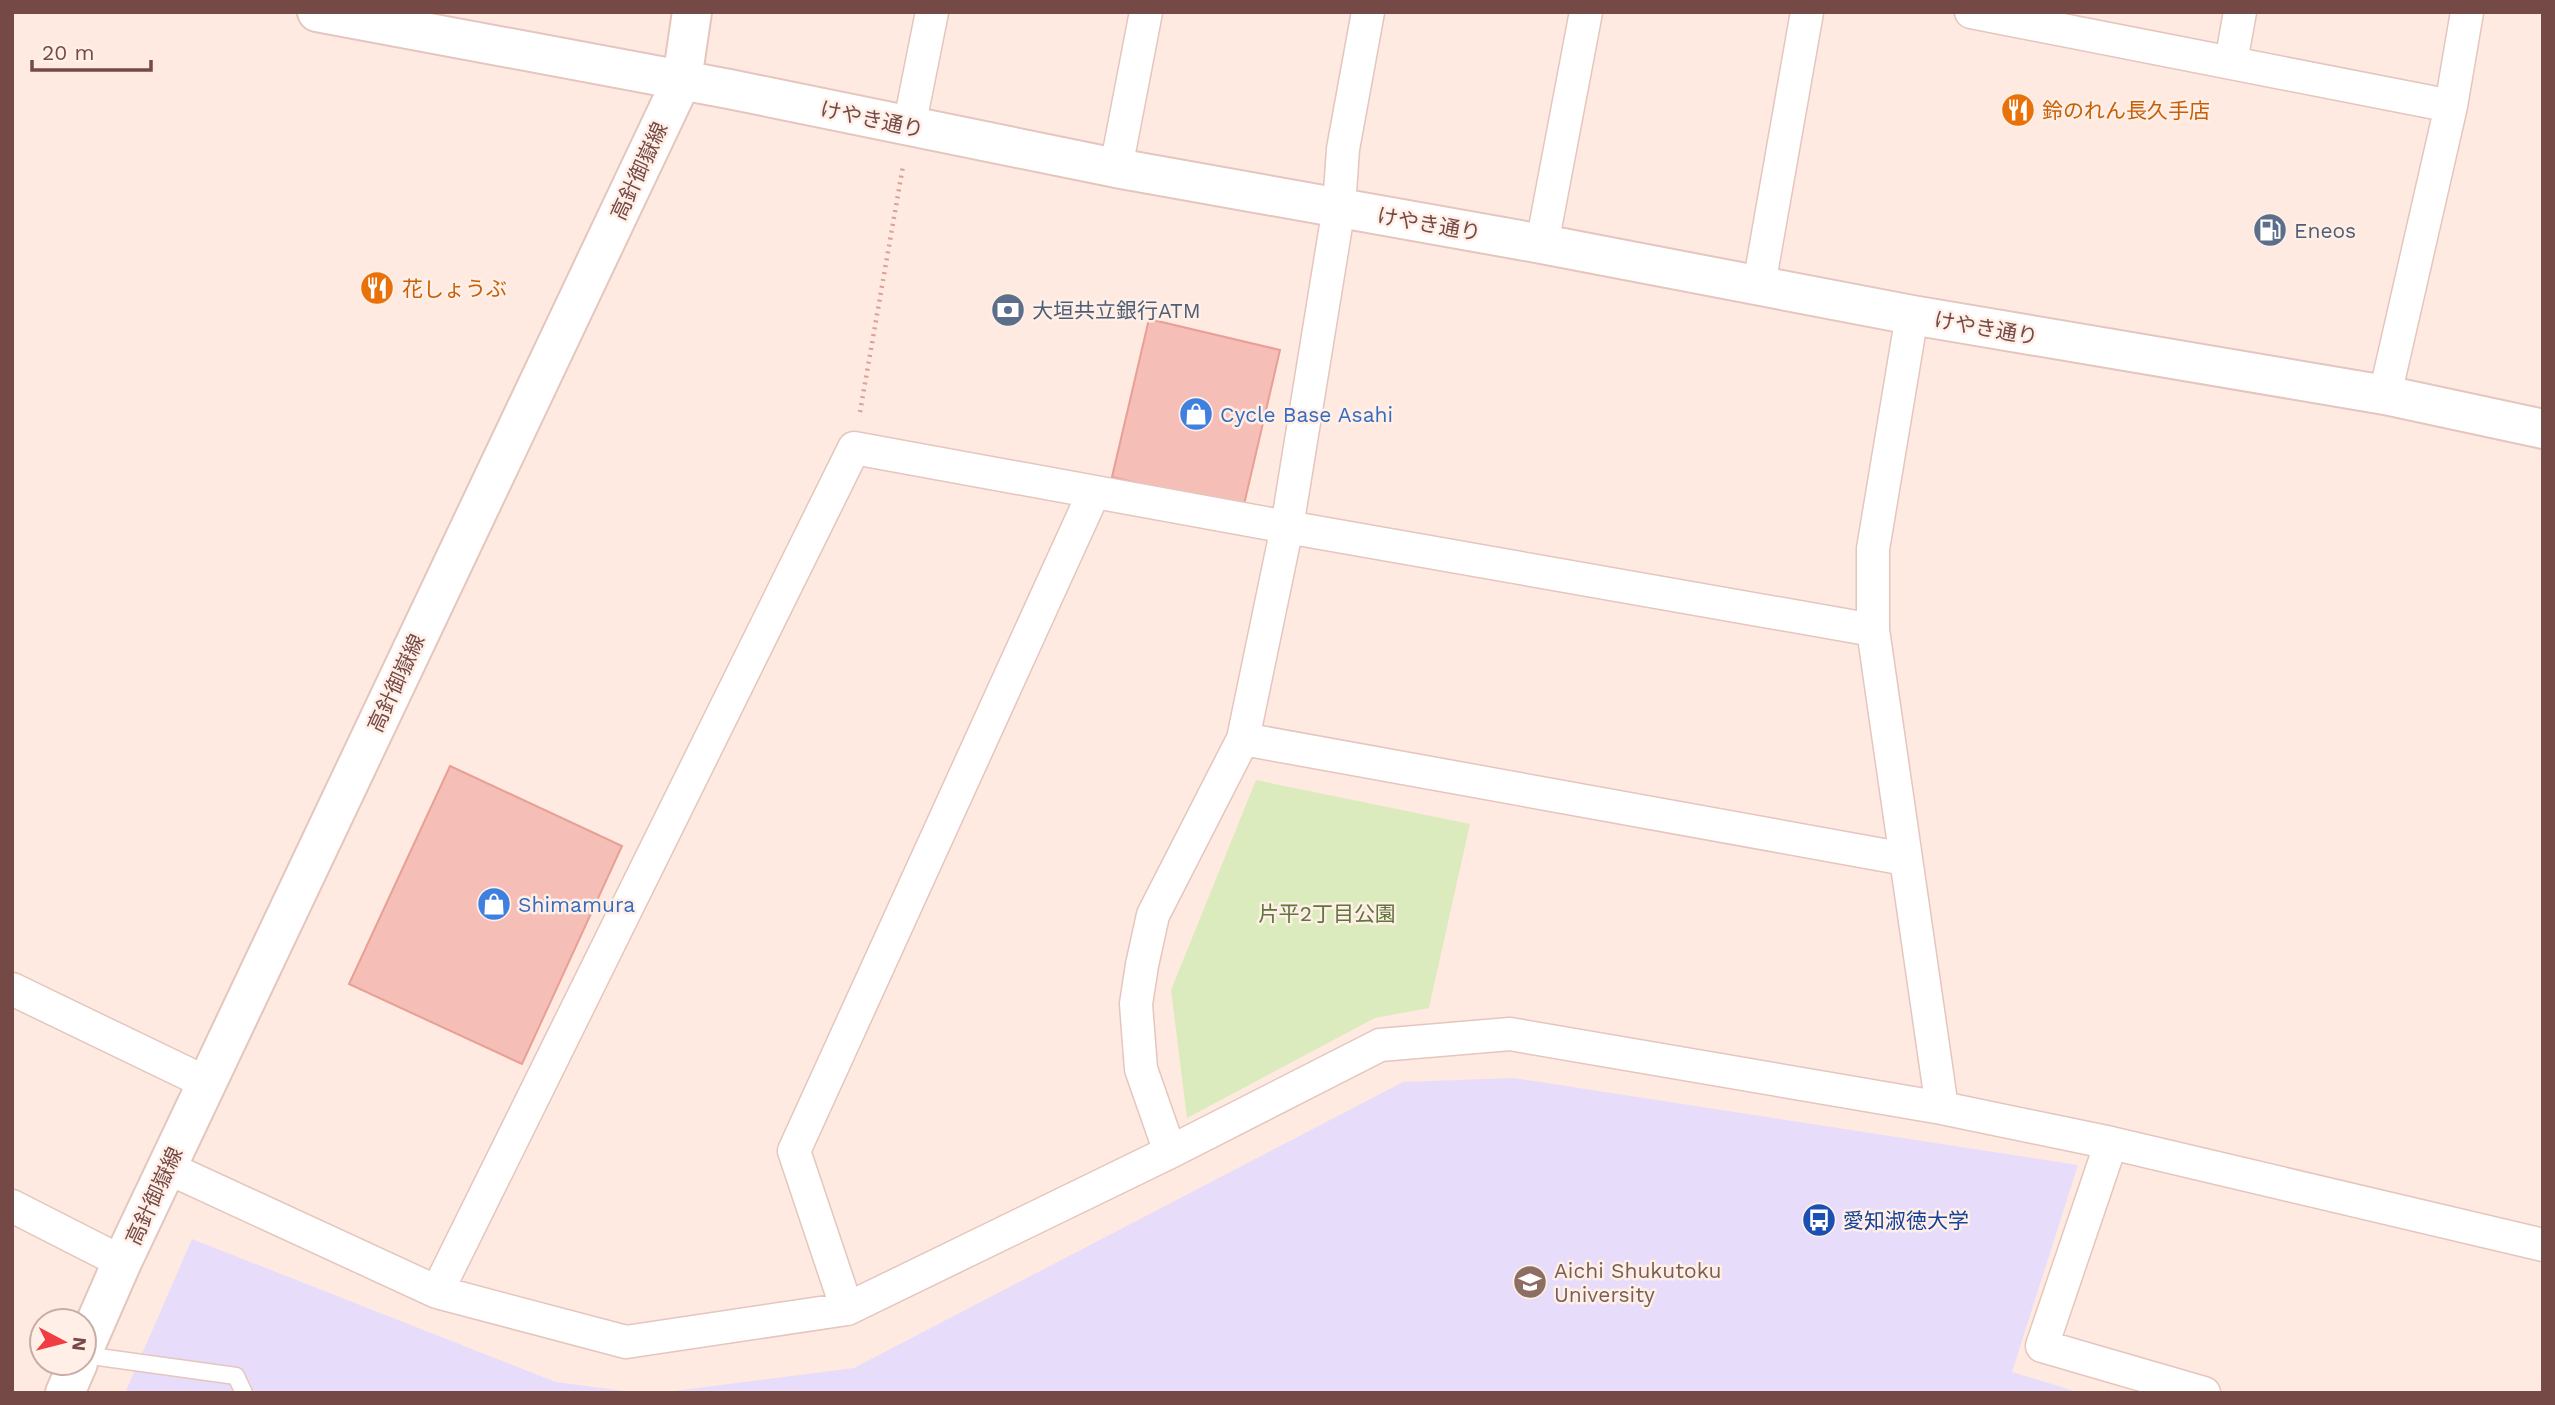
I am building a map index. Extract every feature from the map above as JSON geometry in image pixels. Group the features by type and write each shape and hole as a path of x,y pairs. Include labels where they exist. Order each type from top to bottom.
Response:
{"street":[{"name":"けやき通り","path":"317,12 682,80 1116,168 1542,244 1912,316 2385,395 2543,429"},
{"name":"高針御嶽線","path":"98,1317 682,80 692,12"},
{"path":"909,127 932,12"},
{"path":"1116,168 1146,12"},
{"path":"1170,1152 1141,1069 1136,1004 1142,965 1153,915 1243,738 1287,527 1339,207 1343,149 1368,12"},
{"path":"1542,244 1586,12"},
{"path":"1759,285 1807,12"},
{"path":"1971,12 2022,17 2451,106"},
{"path":"2231,62 2240,12"},
{"path":"2385,395 2451,106 2467,12"},
{"path":"1912,316 1872,549 1873,630 1942,1108"},
{"path":"437,1292 854,448 1873,630"},
{"path":"847,1309 794,1151 1094,492"},
{"path":"1243,738 1905,859"},
{"path":"12,989 207,1083"},
{"path":"168,1168 437,1292 626,1342 847,1309 1170,1152 1380,1045 1510,1034 1942,1108 2111,1143 2543,1245"},
{"path":"2111,1143 2042,1346 2204,1393"},
{"path":"12,1206 122,1262"}],"lane":[{"path":"98,1357 236,1376 244,1393"}],"path":[{"path":"854,448 909,127"}],"shaded area":[{"name":"Aichi Shukutoku University","path":"1514,1078 2078,1165 2012,1372 2081,1393 658,1393 854,1368 1403,1082"},
{"path":"192,1239 556,1382 640,1393 125,1393"}],"green space":[{"name":"片平2丁目公園","path":"1256,780 1470,824 1429,1008 1375,1018 1187,1118 1171,990"}],"building":[{"name":"Cycle Base Asahi","path":"1149,319 1280,350 1243,509 1112,477"},
{"path":"450,766 622,846 522,1064 349,984"}],"place":[{"name":"鈴のれん長久手店","path":"2018,110"},
{"name":"Eneos","path":"2270,230"},
{"name":"花しょうぶ","path":"377,288"},
{"name":"大垣共立銀行ATM","path":"1008,310"},
{"name":"Cycle Base Asahi","path":"1196,414"},
{"name":"Shimamura","path":"494,904"},
{"name":"愛知淑徳大学","path":"1819,1220"},
{"name":"Aichi Shukutoku University","path":"1530,1282"}]}
